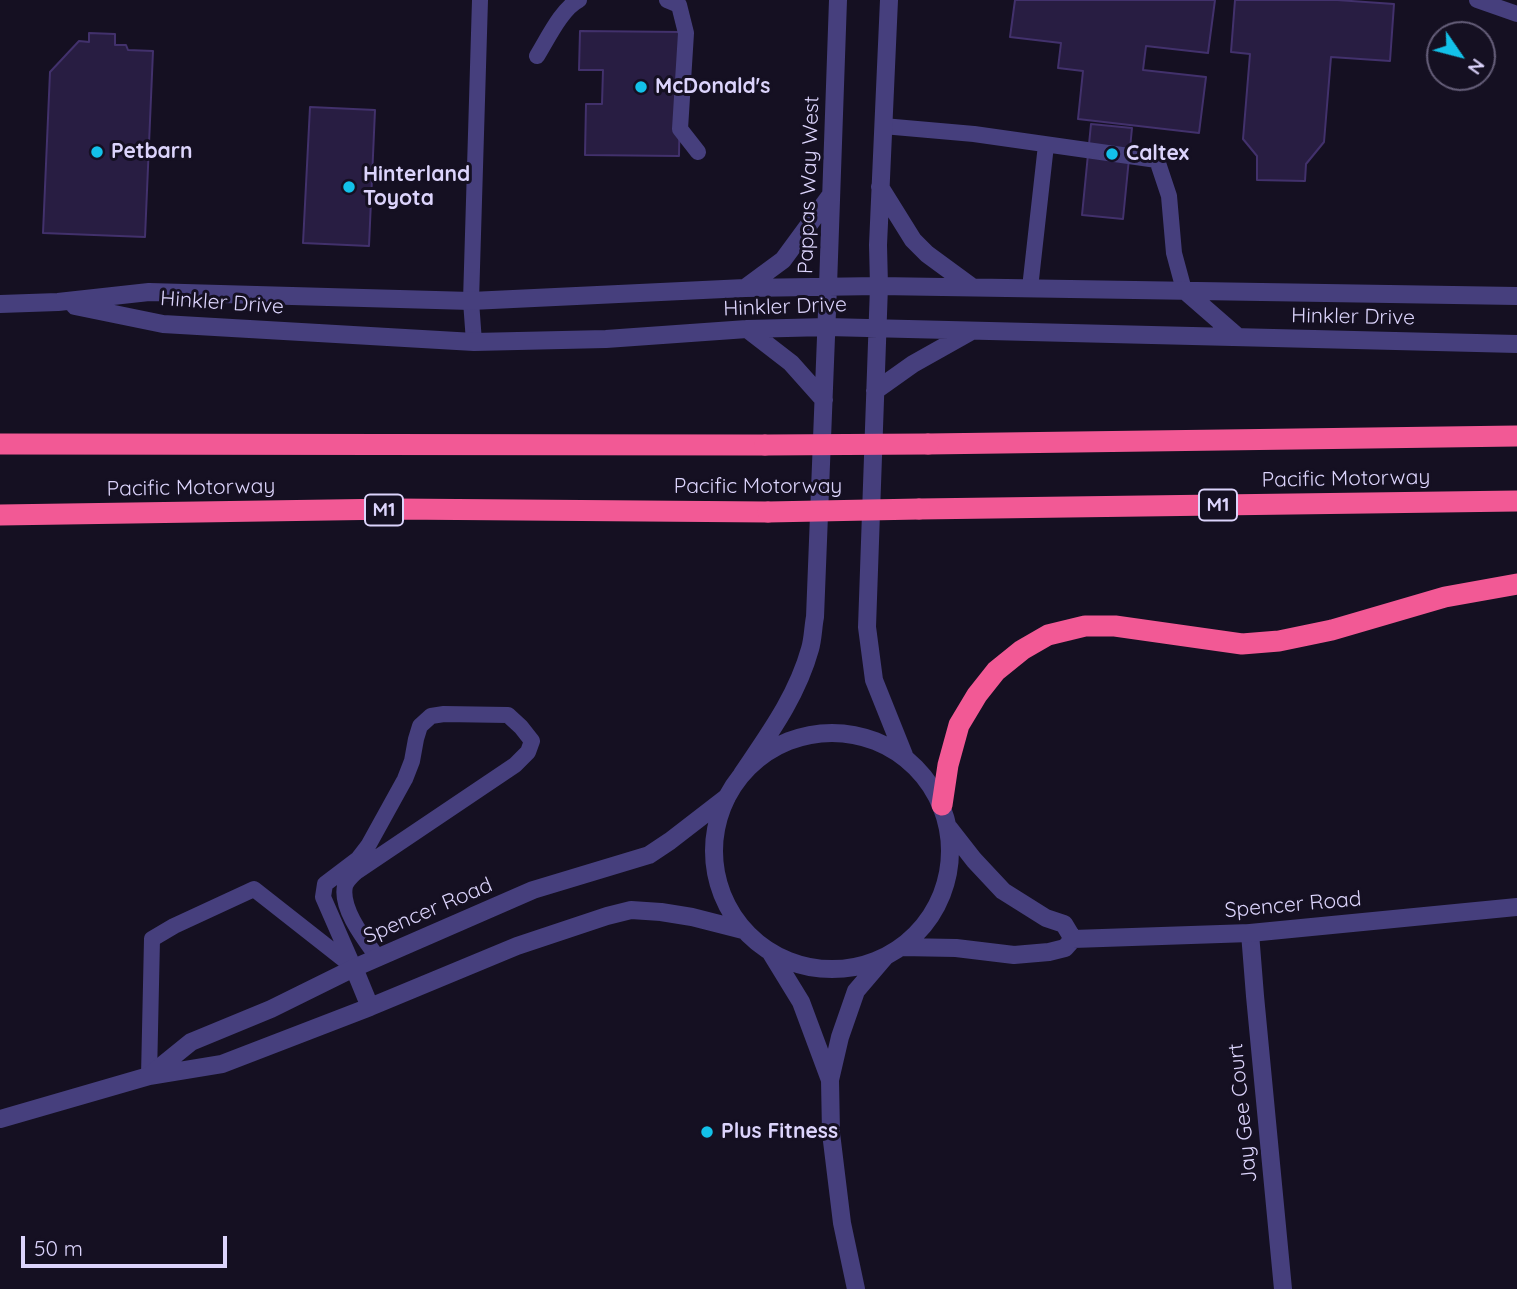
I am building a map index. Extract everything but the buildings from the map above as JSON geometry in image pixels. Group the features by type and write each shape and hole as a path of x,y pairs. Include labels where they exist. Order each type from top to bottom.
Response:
{"highway":[{"name":"Pacific Motorway","path":"0,444 765,445 1517,436"},
{"name":"Pacific Motorway","path":"0,515 395,509 768,512 1517,501"},
{"path":"942,805 948,765 959,725 977,695 996,671 1022,650 1048,635 1085,626 1115,626 1242,644 1279,641 1332,630 1445,597 1517,584"}],"street":[{"name":"Pappas Way West","path":"742,774 776,724 799,682 810,647 815,617 838,0"},
{"path":"889,0 880,187 867,627 874,680 904,755"},
{"path":"880,187 914,240 927,254 972,287"},
{"path":"745,288 783,260 830,196"},
{"name":"Hinkler Drive","path":"0,304 58,302 149,292 471,301 828,286 1517,296"},
{"path":"1184,290 1238,337"},
{"name":"Hinkler Drive","path":"58,302 163,324 474,342 827,327 1517,344"},
{"path":"747,329 791,363 824,400"},
{"path":"875,391 913,364 973,331"},
{"path":"837,732 872,738 904,755 926,778 942,805 949,828 950,862 943,894 926,923 901,947 884,957 847,969 808,967 771,953 756,943 743,930 724,900 715,866 715,830 727,797 742,774 769,750 802,736 837,732"},
{"name":"Spencer Road","path":"149,1076 191,1042 271,1009 354,968 533,890 649,855 727,797"},
{"path":"949,828 1003,891 1046,918 1064,924 1073,939"},
{"name":"Spencer Road","path":"901,947 956,948 1014,955 1049,953 1065,948 1073,939 1250,933 1517,907"},
{"name":"Spencer Road","path":"0,1119 149,1076 222,1065 517,946 607,916 631,911 661,912 743,930"},
{"name":"Jay Gee Court","path":"1250,933 1283,1289"},
{"path":"771,953 801,1002 830,1080"},
{"path":"856,1289 842,1223 831,1133 830,1080 839,1037 856,991 884,957"},
{"path":"354,968 370,1007"}],"lane":[{"path":"474,342 471,301 480,0"},
{"path":"537,56 559,20 574,2 579,0"},
{"path":"667,0 679,5 686,33 680,129 698,152"},
{"path":"1477,0 1517,14"},
{"path":"883,125 974,134 1157,160 1170,196 1174,253 1184,290"},
{"path":"1030,288 1046,145"},
{"path":"354,968 323,897 325,884 358,859 369,846 405,779 420,726 432,716 444,714 508,715 532,741 528,752 515,765 349,878 345,886 346,902 354,922 378,958"},
{"path":"149,1076 152,939 174,926 254,889 354,968"}],"place":[{"name":"McDonald's","path":"641,87"},
{"name":"Petbarn","path":"97,152"},
{"name":"Caltex","path":"1112,154"},
{"name":"Hinterland Toyota","path":"349,187"},
{"name":"Plus Fitness","path":"707,1132"}]}
